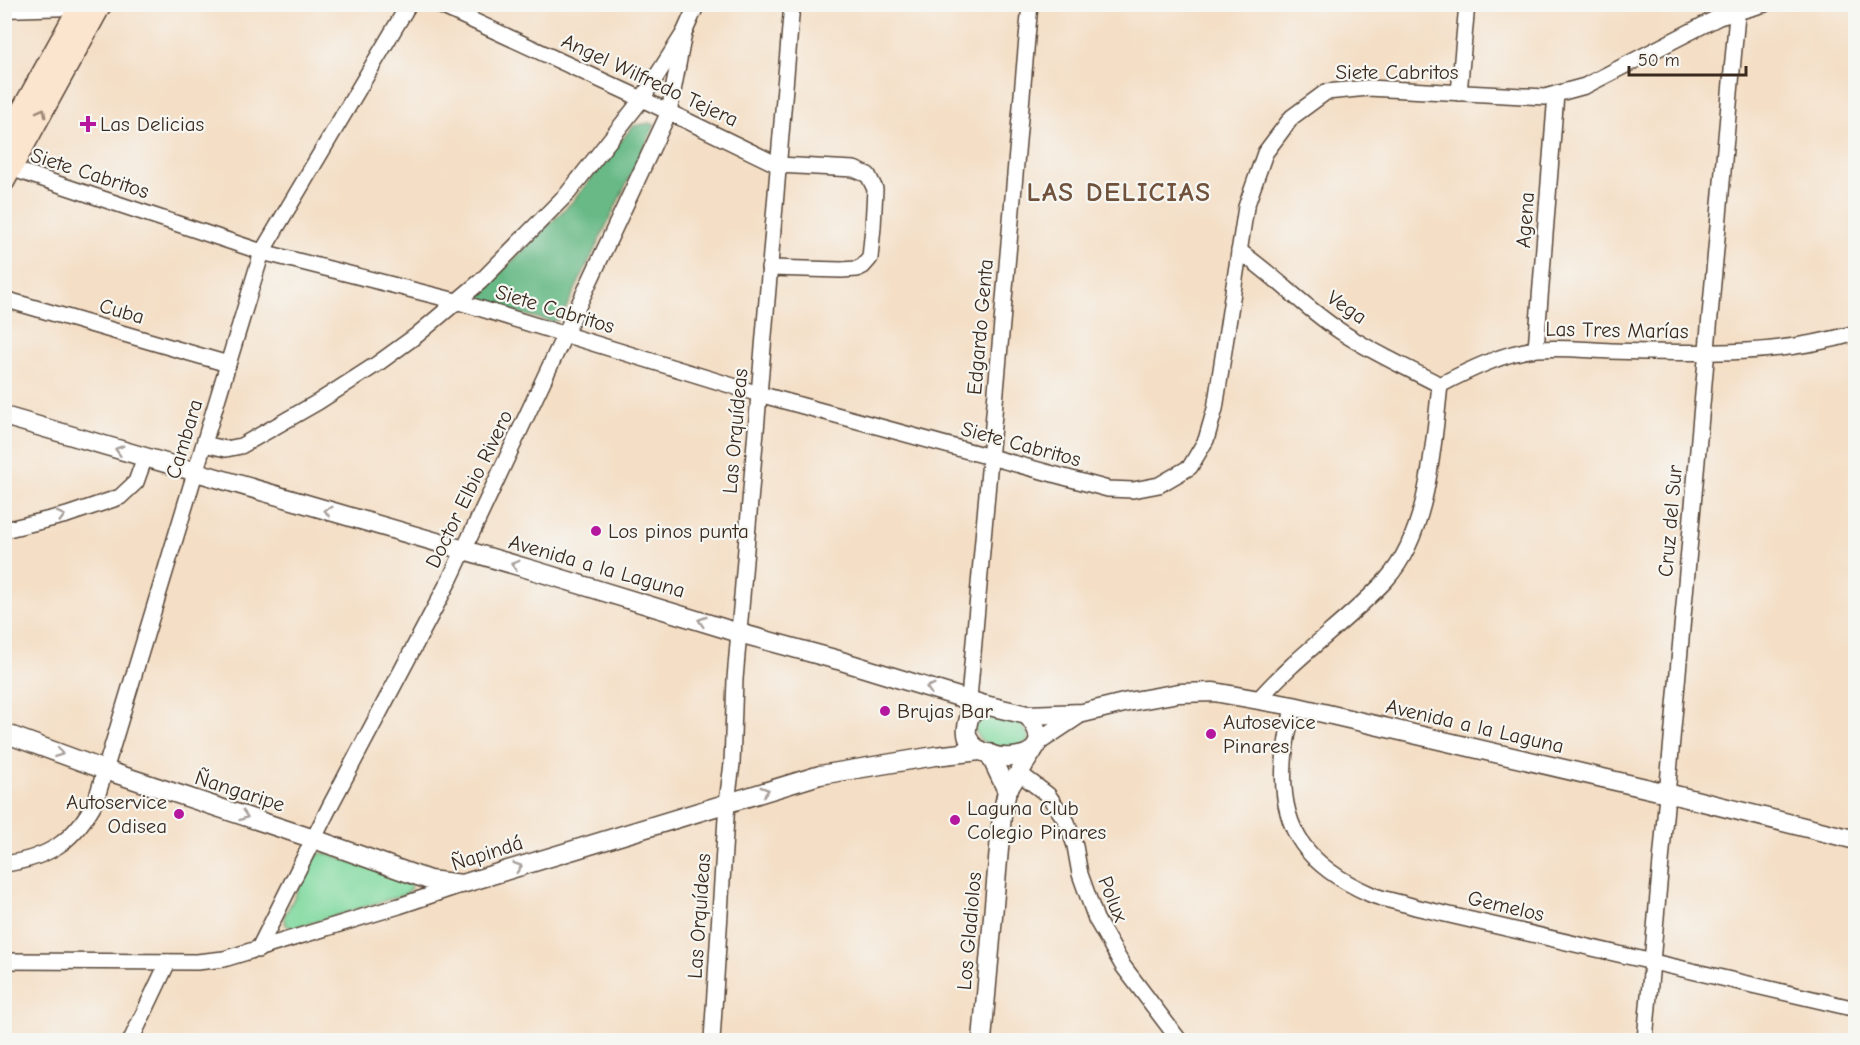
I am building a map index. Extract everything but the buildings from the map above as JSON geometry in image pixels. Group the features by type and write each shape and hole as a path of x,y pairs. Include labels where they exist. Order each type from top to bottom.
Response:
{"main road":[{"path":"4,143 88,9"},
{"path":"7,172 88,9"}],"street":[{"name":"Cambara","path":"4,864 32,858 57,846 74,834 86,819 96,800 262,252 409,4"},
{"name":"Angel Wilfredo Tejera","path":"437,4 778,165"},
{"path":"204,444 226,449 248,442 318,402 417,335 481,281 568,193 642,99 684,33 697,4"},
{"name":"Las Orquídeas","path":"712,1041 739,633 792,4"},
{"name":"Edgardo Genta","path":"977,702 990,458 1030,4"},
{"path":"1459,93 1467,4"},
{"name":"Siete Cabritos","path":"7,172 262,252 456,301 759,394 1108,489 1133,490 1159,485 1190,467 1206,440 1215,409 1246,207 1265,153 1292,117 1326,92 1368,88 1545,97 1585,86 1738,8 1765,4"},
{"path":"4,8 70,6 88,9"},
{"name":"Cruz del Sur","path":"1645,1041 1738,8"},
{"name":"Doctor Elbio Rivero","path":"258,950 464,550 566,334 669,112 684,33"},
{"name":"Agena","path":"1536,349 1556,94"},
{"path":"769,268 857,269 870,258 873,227 874,189 868,175 854,169 778,165"},
{"name":"Vega","path":"1239,251 1264,268 1338,330 1440,385"},
{"name":"Cuba","path":"4,299 228,364"},
{"name":"Las Tres Marías","path":"1440,385 1467,370 1502,357 1536,349 1707,353 1764,351 1822,342 1856,333"},
{"path":"1259,699 1299,657 1356,609 1387,579 1408,548 1422,507 1440,385"},
{"name":"Avenida a la Laguna","path":"4,416 977,702"},
{"path":"4,530 67,515 120,497 136,482 145,457"},
{"name":"Avenida a la Laguna","path":"1027,715 1083,713 1179,693 1214,692 1293,706 1667,793 1856,840"},
{"path":"984,752 1009,757 1021,756 1036,746 1035,726 1027,715 977,702 970,715 967,725 968,737 984,752 1007,791"},
{"name":"Gemelos","path":"1293,706 1284,762 1284,796 1292,829 1309,854 1336,875 1371,894 1415,907 1856,1009"},
{"name":"Avenida a la Laguna","path":"1036,746 1083,713"},
{"name":"Ñangaripe","path":"4,733 105,770 314,839 429,880 462,884"},
{"name":"Los Gladiolos","path":"982,1041 1002,815 1007,791 1036,746"},
{"name":"Ñapindá","path":"4,961 168,962 224,959 820,775 935,756 984,752"},
{"name":"Polux","path":"1019,773 1048,795 1067,822 1075,846 1080,874 1096,919 1123,966 1179,1041"},
{"path":"130,1041 168,962"}],"green space":[{"path":"649,123 655,125 561,319 552,322 482,304 479,301 480,293 573,201 633,126"},
{"path":"996,717 1018,721 1029,735 1027,742 1011,748 1002,748 994,747 981,740 974,725 982,718"},
{"path":"320,853 329,854 409,882 410,890 406,894 293,929 285,924 284,917 315,858"}],"place":[{"name":"Las Delicias","path":"88,124"},
{"name":"Los pinos punta","path":"596,531"},
{"name":"Brujas Bar","path":"885,711"},
{"name":"Autosevice Pinares","path":"1211,734"},
{"name":"Autoservice Odisea","path":"179,814"},
{"name":"Laguna Club Colegio Pinares","path":"955,820"}],"district":[{"name":"LAS DELICIAS","path":"1119,192"}]}
